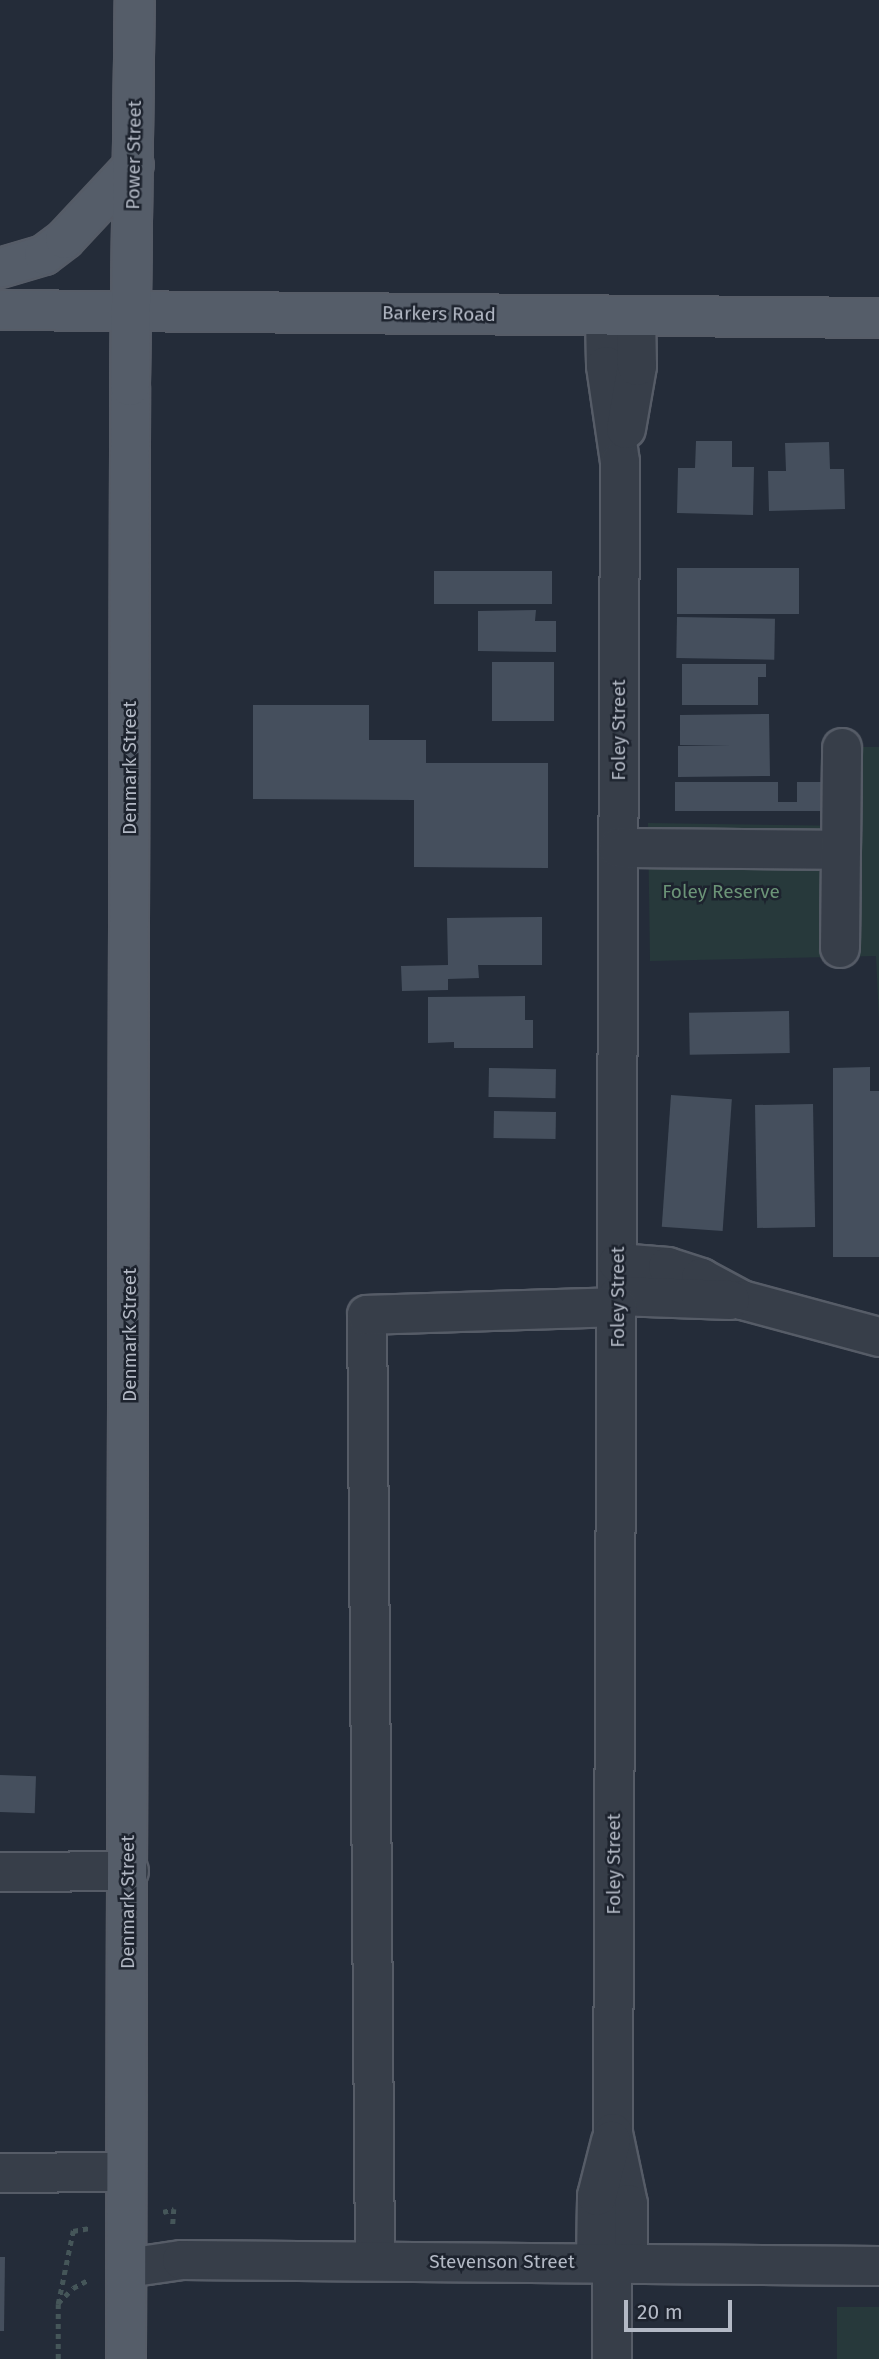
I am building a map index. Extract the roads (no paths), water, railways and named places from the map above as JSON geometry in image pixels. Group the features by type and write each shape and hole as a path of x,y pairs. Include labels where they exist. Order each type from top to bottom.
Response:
{"main road":[{"name":"Power Street","path":"131,311 135,0"},
{"path":"0,268 44,255 65,239 134,166"},
{"name":"Barkers Road","path":"0,310 879,318"},
{"name":"Denmark Street","path":"127,2359 131,311"}],"street":[{"name":"Foley Street","path":"612,2359 612,2263 628,2204 613,2133 620,462 637,366 621,317"},
{"path":"840,948 842,748"},
{"path":"618,848 841,850"},
{"path":"375,2261 367,1314 618,1289 668,1267 701,1278 742,1300 879,1337"},
{"path":"0,1872 129,1871"},
{"path":"0,2173 126,2172"},
{"name":"Stevenson Street","path":"127,2268 172,2260 879,2266"}],"park label":[{"name":"Foley Reserve","path":"721,892"}]}
